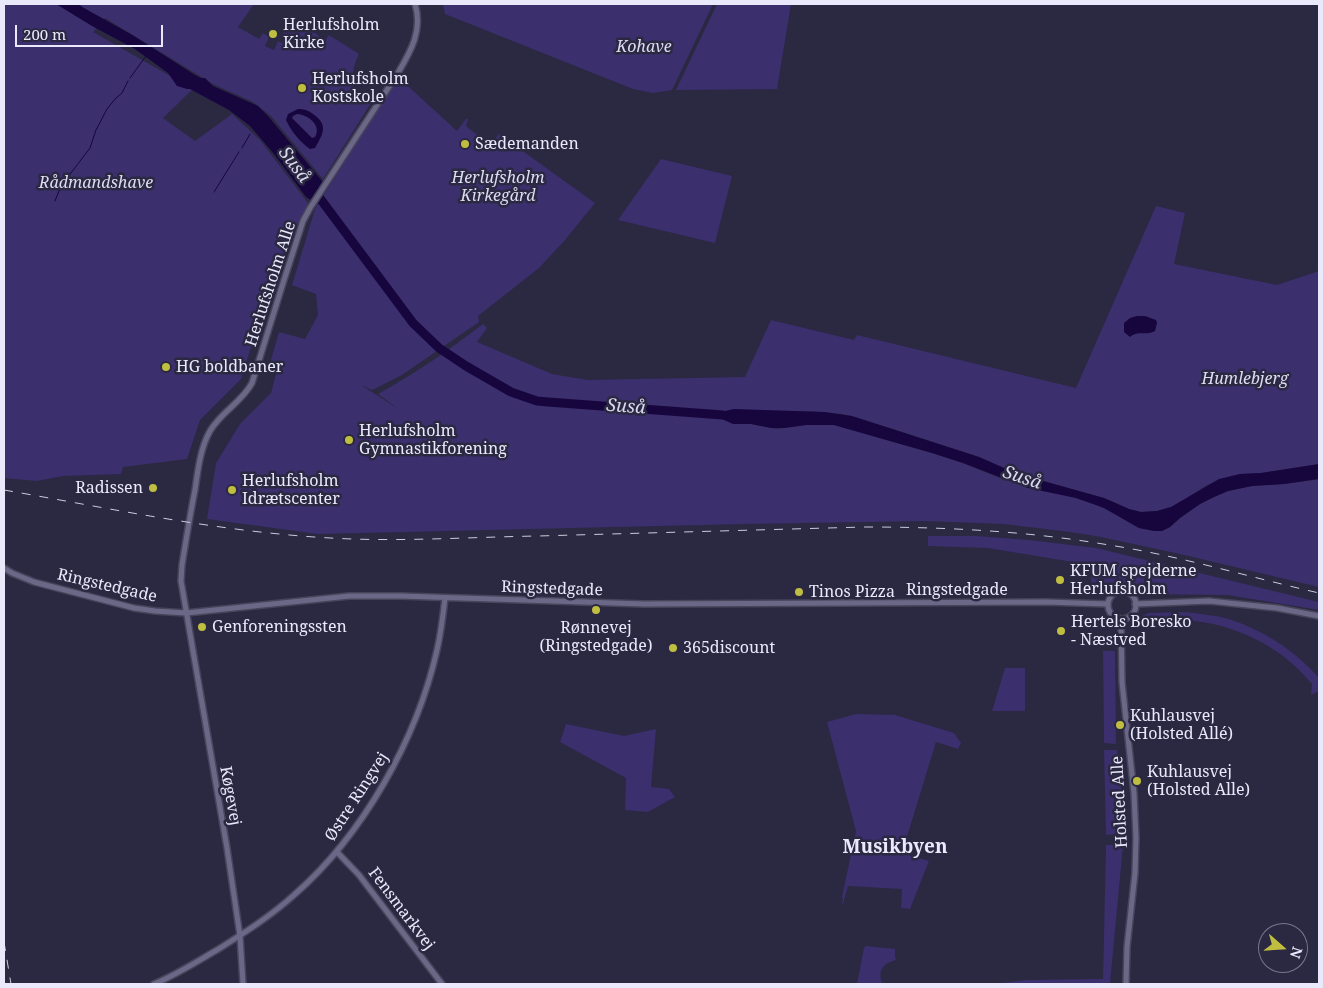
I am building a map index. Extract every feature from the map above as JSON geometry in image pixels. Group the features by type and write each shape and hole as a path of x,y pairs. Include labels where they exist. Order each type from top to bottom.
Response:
{"street":[{"name":"Herlufsholm Alle","path":"186,613 181,581 182,565 199,462 205,441 218,419 243,396 252,383 304,221 310,208 411,50 418,29 415,4"},
{"name":"Ringstedgade","path":"4,568 34,582 134,608 186,613 349,596 644,604 1046,602 1108,604"},
{"path":"1124,591 1132,595 1136,604 1130,616 1121,619 1113,616 1108,604 1111,595 1115,592 1124,591"},
{"name":"Østre Ringvej","path":"154,984 173,976 240,936 294,895 337,852 377,795 395,764 413,726 428,686 437,652 445,598"},
{"path":"1136,604 1194,601 1216,602 1284,609 1319,616"},
{"name":"Køgevej","path":"186,613 227,848 240,936 243,984"},
{"name":"Holsted Alle","path":"1121,619 1122,682 1136,829 1135,873 1127,947 1126,984"},
{"name":"Fensmarkvej","path":"337,852 359,875 442,984"}],"green space":[{"name":"Rådmandshave","path":"4,4 254,4 238,27 259,39 263,33 269,37 265,46 274,50 278,41 286,45 289,39 282,35 289,21 315,33 325,41 329,35 359,54 354,69 354,82 360,93 371,103 323,179 271,116 253,102 213,84 105,18 93,32 193,89 163,118 195,141 232,114 260,140 308,203 293,234 280,273 272,280 241,379 200,420 187,459 123,467 121,474 63,476 37,481 4,478"},
{"name":"Kohave","path":"443,4 713,4 672,90 653,93 633,89 445,14"},
{"path":"717,4 791,4 777,89 676,90"},
{"path":"398,77 457,131 468,119 466,125 468,128 487,142 493,141 499,134 595,203 539,268 478,316 479,322 402,375 372,390 361,385 400,410 378,394 432,361 483,324 487,328 477,342 552,374 588,380 745,377 771,320 854,340 857,335 1076,388 1156,206 1185,213 1174,264 1277,285 1319,271 1319,464 1261,473 1240,474 1207,485 1171,507 1157,511 1141,512 1104,498 1036,479 979,457 843,414 794,411 733,424 751,424 777,429 806,425 834,425 932,453 1002,479 1076,498 1104,508 1139,528 1162,531 1200,504 1228,491 1252,486 1319,479 1319,587 1101,537 1004,524 925,521 318,534 207,519 216,463 240,424 271,393 277,370 269,367 279,332 305,339 318,315 316,294 292,285 315,209"},
{"path":"661,159 732,176 715,243 618,220"},
{"path":"928,536 976,536 1096,548 1319,602 1319,610 1228,595 1144,594 1129,587 1118,585 1101,593 1091,593 1091,565 988,548 928,546"},
{"path":"1186,612 1211,615 1238,622 1276,641 1299,658 1319,678 1319,691 1311,695 1312,684 1283,656 1266,645 1229,628 1190,620 1153,619 1144,620 1132,630 1129,628 1132,621 1148,613"},
{"path":"1103,651 1115,651 1116,744 1104,743"},
{"path":"1005,668 1025,668 1025,711 992,711"},
{"path":"856,714 895,715 954,733 961,743 958,749 936,742 902,853 929,861 910,909 901,908 902,889 848,886 842,904 856,831 827,722"},
{"path":"566,724 624,736 656,729 651,787 669,789 675,797 648,812 625,810 626,778 560,742"},
{"path":"1104,750 1117,750 1123,804 1123,834 1106,835"},
{"path":"1106,845 1123,845 1110,984 993,984 1026,980 1103,979"},
{"path":"866,946 895,949 896,960 887,963 882,968 882,984 857,984"}],"water":[{"path":"56,4 78,4 134,36 195,75 205,78 213,86 258,106 323,182 311,200 306,197 274,154 250,126 229,110 190,89 177,86 168,73 135,49"},
{"path":"298,109 308,111 318,118 323,126 323,130 315,148 310,149 296,136 286,120 288,114","holes":["297,114 306,116 316,125 317,133 315,137 312,138 292,118"]},
{"path":"1145,316 1156,320 1155,331 1136,334 1130,337 1124,332 1124,323 1130,318"},
{"path":"734,409 824,412 852,416 979,457 1036,479 1104,498 1141,512 1157,511 1171,507 1219,479 1240,474 1261,473 1319,464 1319,479 1252,486 1228,491 1200,504 1170,527 1162,531 1154,531 1139,528 1104,508 1076,498 1028,488 963,463 834,425 771,428 751,424 733,424 711,414"}],"waterway":[{"path":"130,78 146,56"},
{"path":"55,201 61,186 90,148 96,130 107,109 122,93 128,81"},
{"path":"242,148 250,134"},
{"path":"214,192 239,152"},
{"name":"Suså","path":"313,189 413,323 439,348 511,392 537,401 723,415"}],"railway":[{"path":"4,490 221,527 308,537 352,539 422,539 864,527 986,531 1048,536 1136,550 1319,593"},
{"path":"4,942 11,984"}],"place":[{"name":"Herlufsholm Kirke","path":"273,34"},
{"name":"Herlufsholm Kostskole","path":"302,88"},
{"name":"Sædemanden","path":"465,144"},
{"name":"HG boldbaner","path":"166,367"},
{"name":"Herlufsholm Gymnastikforening","path":"349,440"},
{"name":"Radissen","path":"153,488"},
{"name":"Herlufsholm Idrætscenter","path":"232,490"},
{"name":"KFUM spejderne Herlufsholm","path":"1060,580"},
{"name":"Tinos Pizza","path":"799,592"},
{"name":"Rønnevej (Ringstedgade)","path":"596,610"},
{"name":"Genforeningssten","path":"202,627"},
{"name":"Hertels Boresko - Næstved","path":"1061,631"},
{"name":"365discount","path":"673,648"},
{"name":"Kuhlausvej (Holsted Allé)","path":"1120,725"},
{"name":"Kuhlausvej (Holsted Alle)","path":"1137,781"}],"district":[{"name":"Musikbyen","path":"895,848"}],"park label":[{"name":"Herlufsholm Kirkegård","path":"498,187"},
{"name":"Humlebjerg","path":"1245,379"}]}
